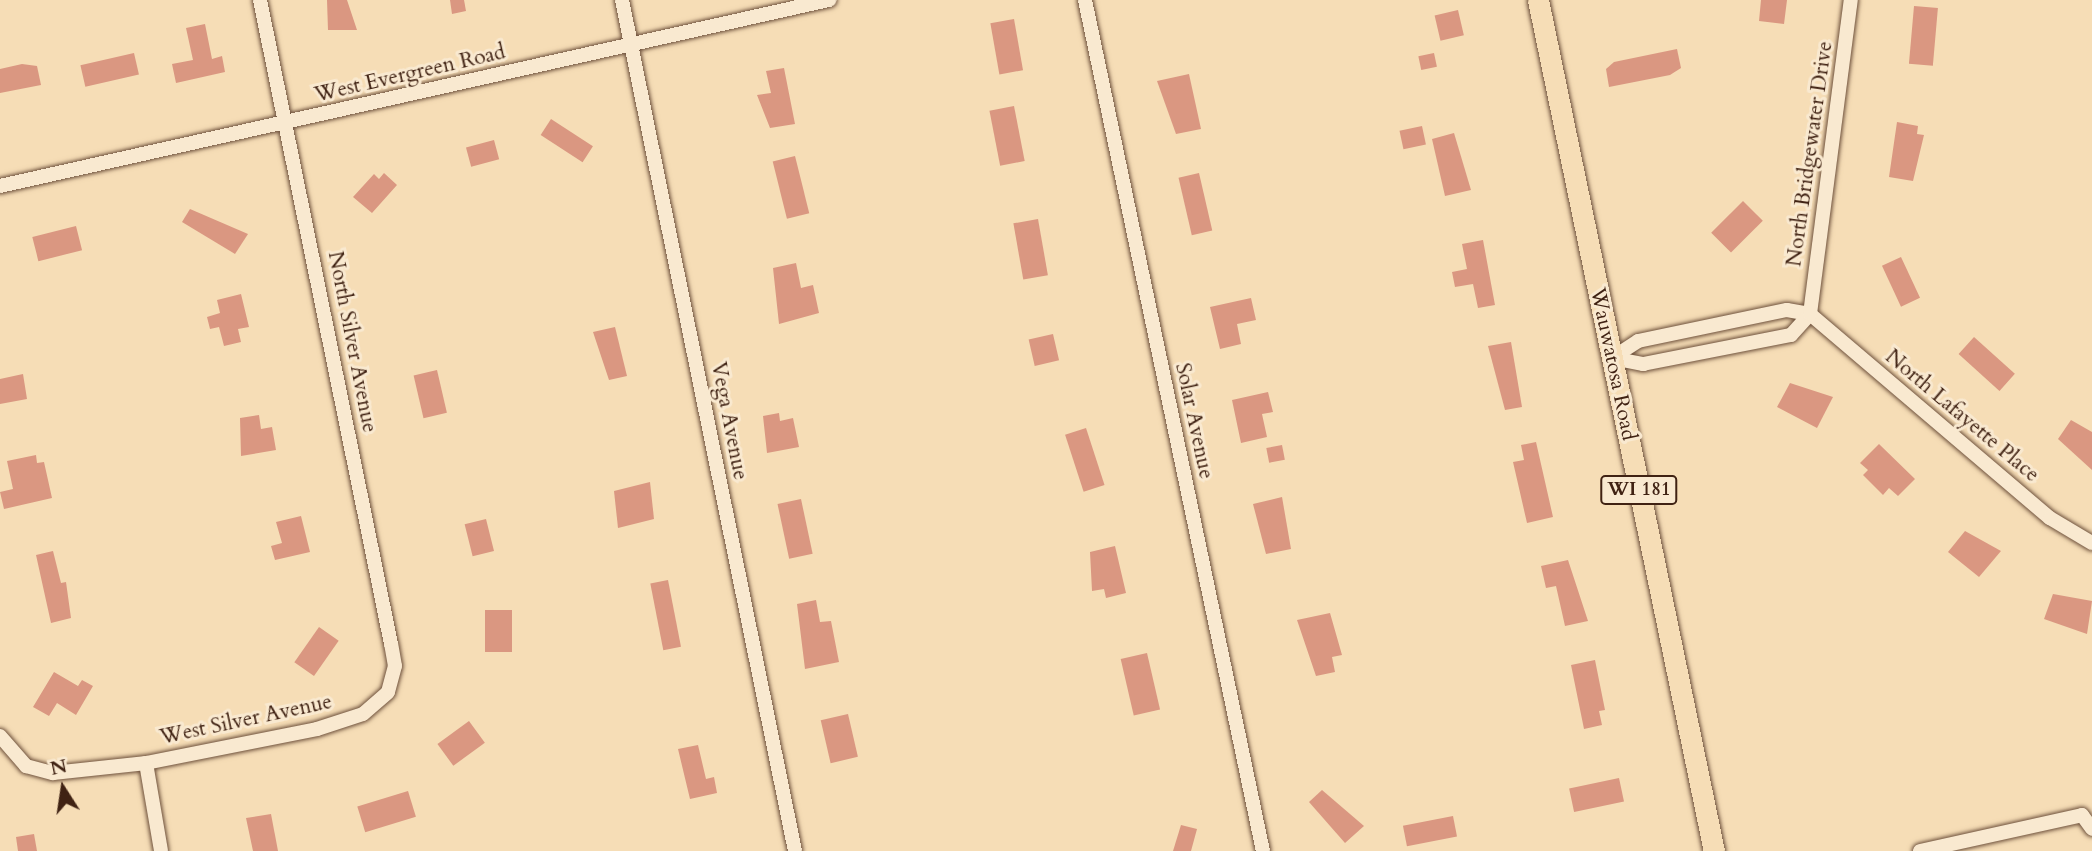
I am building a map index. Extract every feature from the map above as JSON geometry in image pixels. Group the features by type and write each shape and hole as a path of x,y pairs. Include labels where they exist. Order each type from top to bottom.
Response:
{"main road":[{"name":"Wauwatosa Road","path":"1538,0 1714,851"}],"street":[{"name":"North Silver Avenue","path":"260,0 393,655 388,692"},
{"name":"Vega Avenue","path":"622,0 795,851"},
{"name":"West Evergreen Road","path":"0,186 829,0"},
{"name":"Solar Avenue","path":"1085,0 1263,851"},
{"name":"North Bridgewater Drive","path":"1810,314 1851,0"},
{"path":"1612,358 1638,341 1787,310 1810,314"},
{"path":"1612,358 1643,364 1791,335 1810,314"},
{"name":"North Lafayette Place","path":"1810,314 2050,518 2092,542"},
{"name":"West Silver Avenue","path":"0,736 26,766 52,773 146,763 317,729 363,714 388,692"},
{"path":"146,763 162,851"},
{"path":"1925,851 2082,815 2092,829"}],"building":[{"path":"327,0 347,0 357,30 328,30"},
{"path":"450,0 464,0 466,11 452,14"},
{"path":"1761,0 1787,0 1784,24 1759,21"},
{"path":"1914,6 1938,8 1933,66 1909,64"},
{"path":"1458,10 1464,35 1440,41 1435,15"},
{"path":"1014,19 1023,70 999,74 990,23"},
{"path":"205,24 212,59 222,56 225,72 176,83 172,64 193,60 186,28"},
{"path":"1677,49 1681,68 1670,75 1609,87 1606,69 1614,62"},
{"path":"134,53 139,74 85,87 80,65"},
{"path":"1434,53 1437,67 1421,70 1418,56"},
{"path":"22,64 37,66 41,85 0,93 0,69"},
{"path":"784,68 795,124 770,128 757,95 771,93 766,71"},
{"path":"1189,74 1201,129 1176,134 1157,81"},
{"path":"1014,106 1025,161 1000,166 989,111"},
{"path":"551,119 593,146 583,162 541,135"},
{"path":"1897,122 1918,126 1917,134 1924,135 1913,181 1889,177"},
{"path":"1422,126 1426,145 1403,149 1400,131"},
{"path":"1454,133 1471,190 1445,196 1432,139"},
{"path":"494,140 499,159 471,167 466,148"},
{"path":"795,156 809,213 787,219 773,162"},
{"path":"384,173 397,185 372,213 353,197 374,174 379,179"},
{"path":"1199,173 1212,230 1192,235 1179,178"},
{"path":"1743,201 1763,221 1731,253 1711,233"},
{"path":"190,209 248,234 235,254 182,222"},
{"path":"1038,219 1048,275 1023,279 1013,223"},
{"path":"76,226 82,250 38,261 32,237"},
{"path":"1483,240 1495,305 1478,308 1473,284 1455,287 1452,272 1467,269 1462,244"},
{"path":"1901,257 1920,298 1901,307 1882,266"},
{"path":"796,263 801,288 813,285 819,313 779,324 773,268"},
{"path":"241,294 249,327 238,329 241,342 224,346 219,327 210,329 207,317 220,313 217,300"},
{"path":"1251,298 1256,320 1237,324 1241,344 1220,349 1210,307"},
{"path":"615,327 627,376 609,380 593,332"},
{"path":"1053,334 1059,360 1035,366 1029,340"},
{"path":"1974,337 2015,374 1999,391 1959,354"},
{"path":"1511,342 1522,407 1505,410 1488,346"},
{"path":"437,370 447,413 424,418 414,375"},
{"path":"23,374 27,399 0,404 0,379"},
{"path":"1790,383 1833,397 1817,428 1777,407"},
{"path":"1268,392 1273,412 1262,414 1267,437 1241,443 1232,400"},
{"path":"779,413 780,421 793,418 799,447 767,453 763,416"},
{"path":"259,415 261,429 272,427 276,450 241,456 240,418"},
{"path":"2071,420 2092,432 2092,470 2058,439"},
{"path":"1086,428 1105,485 1084,492 1065,435"},
{"path":"1536,442 1553,517 1527,523 1513,462 1524,460 1521,445"},
{"path":"1879,444 1915,479 1898,496 1889,488 1883,495 1863,475 1868,470 1860,463"},
{"path":"1282,445 1285,460 1269,463 1266,448"},
{"path":"36,455 37,463 44,462 52,498 4,509 0,492 13,489 7,461"},
{"path":"650,482 654,519 618,528 614,491"},
{"path":"1282,497 1291,549 1266,554 1253,504"},
{"path":"801,499 813,554 789,559 778,504"},
{"path":"301,516 310,552 275,560 271,546 282,543 276,522"},
{"path":"486,519 494,551 473,556 465,524"},
{"path":"1965,531 2001,551 1979,577 1948,552"},
{"path":"1115,546 1126,593 1106,598 1104,589 1092,591 1090,552"},
{"path":"53,551 61,583 66,582 71,618 51,623 36,555"},
{"path":"1568,560 1588,621 1565,626 1556,586 1546,588 1541,566"},
{"path":"668,580 681,647 663,650 650,583"},
{"path":"2053,594 2092,601 2087,634 2044,619"},
{"path":"816,600 820,622 831,621 839,662 805,669 797,604"},
{"path":"485,610 512,610 512,652 485,652"},
{"path":"1330,613 1342,655 1332,657 1335,672 1316,676 1297,620"},
{"path":"319,627 339,641 314,676 294,662"},
{"path":"1147,653 1160,710 1134,716 1121,659"},
{"path":"1595,660 1605,710 1599,711 1602,725 1584,729 1571,665"},
{"path":"54,672 78,686 82,680 93,686 76,715 57,703 49,716 33,707"},
{"path":"848,714 858,757 831,763 821,720"},
{"path":"469,721 485,743 453,766 437,744"},
{"path":"698,745 706,779 714,777 717,793 690,799 678,749"},
{"path":"1619,778 1624,801 1574,812 1569,789"},
{"path":"1322,790 1364,826 1345,843 1309,802"},
{"path":"408,791 416,817 365,832 357,806"},
{"path":"271,814 278,851 253,851 246,818"},
{"path":"1453,816 1457,837 1407,846 1403,826"},
{"path":"1181,825 1197,829 1191,851 1173,851"},
{"path":"34,834 37,851 18,851 16,837"}]}
